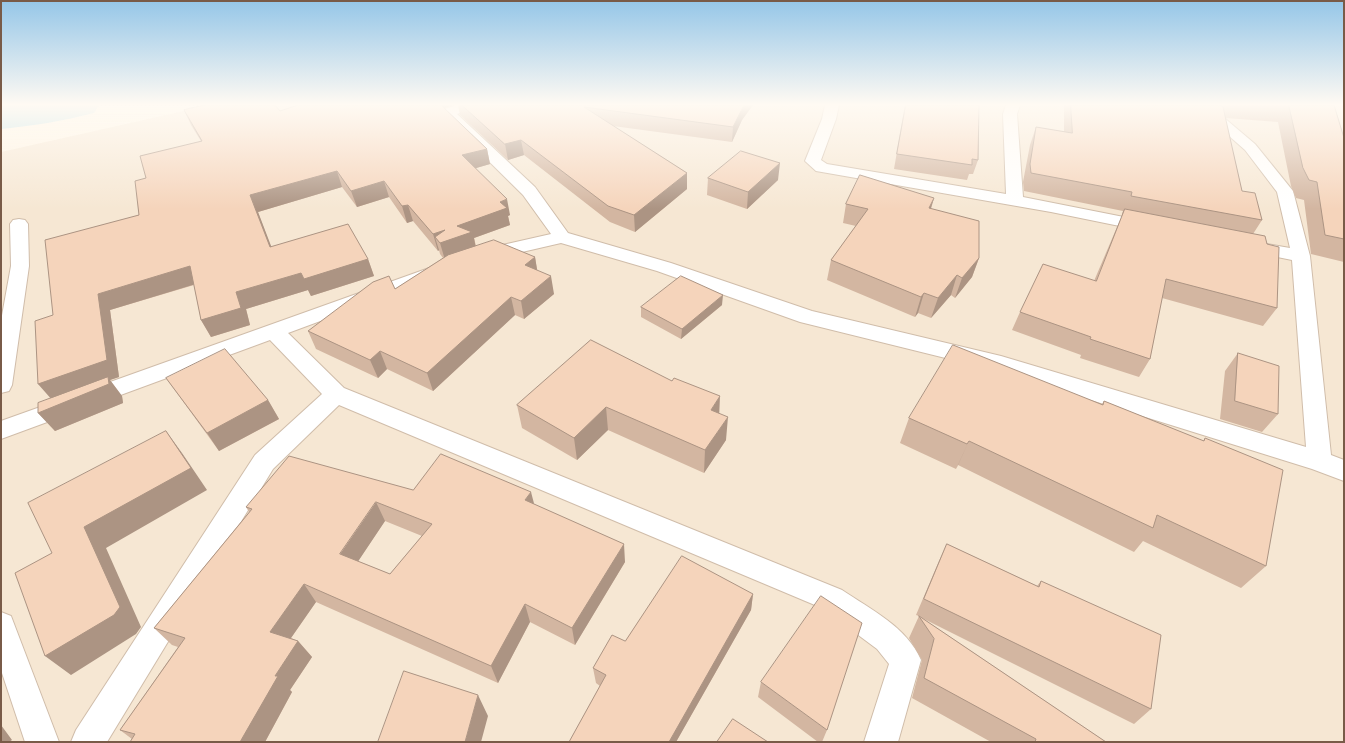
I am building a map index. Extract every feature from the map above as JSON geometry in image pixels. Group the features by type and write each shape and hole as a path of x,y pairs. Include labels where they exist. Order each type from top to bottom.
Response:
{"street":[{"path":"475,140 529,191 562,237"},
{"path":"821,140 813,161 822,168 1016,201 1168,230"},
{"path":"1012,140 1016,201"},
{"path":"1241,140 1250,147 1285,192 1301,256 1319,461"},
{"path":"1,385 20,266 19,224"},
{"path":"1,430 480,255 562,237 664,267 807,317 1001,364 1319,461 1344,471"},
{"path":"1231,243 1301,256"},
{"path":"274,331 336,394 832,599 888,639 906,660 881,742"},
{"path":"88,742 264,462 336,394"},
{"path":"1,626 42,742"}],"shaded area":[{"path":"56,140 1344,140 1344,742 1,742 1,152"}],"building":[{"path":"201,140 477,140 487,149 462,155 507,199 500,202 507,208 457,226 472,232 440,243 435,237 445,230 433,234 408,205 402,206 384,181 351,191 337,171 250,195 270,247 348,224 368,259 304,279 301,273 236,292 241,308 201,320 190,266 98,294 107,360 38,384 35,321 53,315 45,240 139,215 135,181 146,178 140,156 202,141"},
{"path":"500,140 635,140 687,173 634,215 608,206 521,140 505,144"},
{"path":"900,140 978,140 978,160 972,159 972,165 897,154"},
{"path":"1034,140 1230,140 1242,191 1255,193 1262,220 1131,196 1132,192 1031,173 1030,164"},
{"path":"1297,140 1344,140 1344,239 1325,235 1317,182 1309,180 1303,168"},
{"path":"741,151 780,163 748,192 708,178"},
{"path":"860,175 934,198 929,208 979,221 979,258 962,278 957,275 938,298 924,293 921,297 831,260 868,209 846,204"},
{"path":"1125,209 1265,236 1267,244 1279,247 1277,308 1166,279 1150,359 1090,339 1091,337 1020,312 1043,264 1096,281"},
{"path":"494,240 535,257 525,265 551,276 521,301 511,297 427,373 380,351 370,360 308,331 373,282 389,276 395,289 448,255"},
{"path":"681,276 723,295 682,329 641,307"},
{"path":"591,340 672,381 674,378 720,396 711,410 728,417 705,450 606,407 574,438 517,405"},
{"path":"953,345 1103,405 1104,401 1204,441 1205,438 1283,470 1266,566 1157,515 1153,528 969,441 967,444 909,418"},
{"path":"225,349 268,400 207,433 166,378"},
{"path":"1238,353 1279,366 1278,414 1235,401"},
{"path":"108,377 109,384 38,413 38,403"},
{"path":"166,431 191,468 84,527 120,607 114,615 45,656 15,573 52,553 28,503"},
{"path":"441,454 531,492 525,500 624,544 572,628 525,604 491,666 304,584 270,632 298,641 275,676 278,676 240,742 130,742 135,734 120,730 185,638 154,628 252,509 246,507 289,456 413,490","holes":["376,502 432,524 390,574 340,554"]},
{"path":"947,544 1039,587 1041,581 1161,635 1151,709 924,599"},
{"path":"682,556 753,594 669,742 569,742 606,675 593,668 612,635 625,641"},
{"path":"821,596 862,623 827,730 761,682"},
{"path":"919,616 1106,742 1035,742 1036,739 924,678 934,639"},
{"path":"404,671 478,695 465,742 378,742"},
{"path":"733,719 768,742 717,742"}]}
